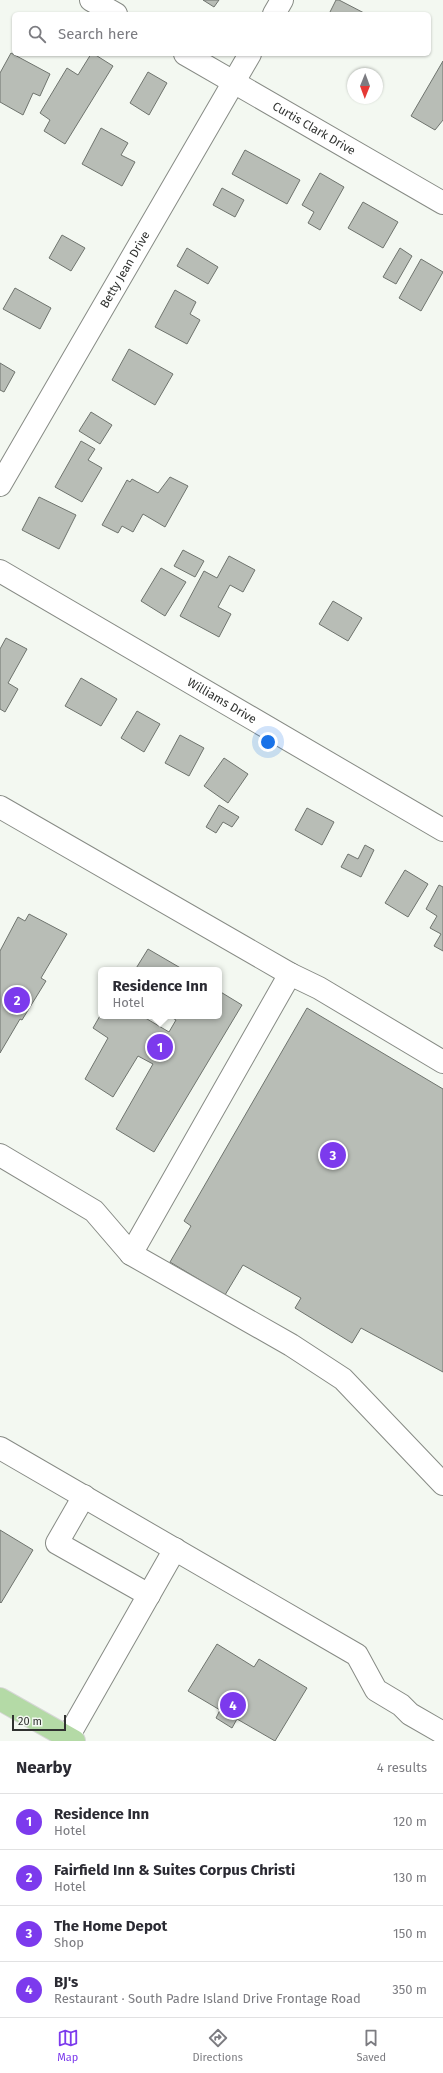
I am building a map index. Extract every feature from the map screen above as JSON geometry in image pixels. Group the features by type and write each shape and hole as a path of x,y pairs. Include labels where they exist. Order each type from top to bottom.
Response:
{"main road":[{"path":"0,1699 71,1739"}],"street":[{"path":"92,0 113,12"},
{"path":"275,12 282,0"},
{"name":"Curtis Clark Drive","path":"188,56 443,203"},
{"name":"Betty Jean Drive","path":"0,485 249,56"},
{"name":"Williams Drive","path":"0,571 443,830"},
{"path":"0,807 290,974 319,988 443,1062"},
{"path":"131,1254 290,974"},
{"path":"0,1155 94,1211 131,1254 291,1345 343,1379 443,1484"},
{"path":"0,1448 357,1655 376,1690 402,1705 410,1714 443,1733"},
{"path":"84,1496 57,1543 149,1595"},
{"path":"71,1739 175,1549"}],"building":[{"path":"203,0 219,0 214,7"},
{"path":"336,0 339,0 362,12 330,12"},
{"path":"11,53 12,56 17,56 50,74 40,96 33,93 23,115 0,102 0,73"},
{"path":"90,56 97,56 113,66 65,144 44,131 50,120 40,113 67,68 78,75"},
{"path":"443,61 443,120 435,130 411,116"},
{"path":"148,72 167,83 149,115 130,103"},
{"path":"101,128 128,143 121,155 135,162 122,186 82,164"},
{"path":"245,150 300,180 287,204 232,174"},
{"path":"320,173 344,187 320,230 308,223 314,212 302,205"},
{"path":"222,188 244,200 235,217 213,205"},
{"path":"363,202 398,222 383,248 348,228"},
{"path":"62,235 85,248 71,271 49,258"},
{"path":"187,248 218,267 208,284 177,266"},
{"path":"400,248 412,256 396,284 383,277"},
{"path":"421,259 443,272 421,311 399,298"},
{"path":"15,288 51,308 40,329 3,309"},
{"path":"175,290 196,302 190,314 200,320 187,344 155,327"},
{"path":"129,349 173,374 155,405 112,380"},
{"path":"0,363 15,372 4,392 0,390"},
{"path":"91,412 112,425 100,444 79,431"},
{"path":"81,441 95,449 88,460 102,468 82,502 55,487"},
{"path":"170,477 188,486 165,527 143,514 133,532 122,526 118,533 102,525 127,480 130,482 132,479 158,493"},
{"path":"39,497 76,515 59,549 22,530"},
{"path":"183,550 204,561 195,577 174,566"},
{"path":"229,556 255,570 243,592 230,585 218,607 231,614 219,637 180,616 204,571 217,578"},
{"path":"161,568 186,582 165,616 141,601"},
{"path":"333,601 362,618 348,641 319,624"},
{"path":"6,638 27,649 8,683 18,689 5,712 0,709 0,649"},
{"path":"81,678 117,699 101,726 65,706"},
{"path":"137,711 160,724 144,752 121,738"},
{"path":"180,735 204,748 189,776 165,763"},
{"path":"224,758 248,774 228,803 204,786"},
{"path":"219,805 239,817 232,827 223,822 216,833 206,827"},
{"path":"307,808 334,822 322,845 295,830"},
{"path":"365,845 374,850 361,877 341,867 348,854 358,859"},
{"path":"405,870 428,884 408,917 385,903"},
{"path":"439,885 443,887 443,951 434,946 441,934 430,928 437,916 426,909"},
{"path":"29,914 67,934 41,978 46,981 22,1020 20,1019 0,1053 0,951 18,917 25,921"},
{"path":"148,949 179,967 137,967"},
{"path":"222,993 242,1005 154,1152 116,1129 153,1064 138,1056 113,1097 85,1079 108,1038 93,1028 98,1019 147,1019 169,1032 176,1020 174,1019 222,1019"},
{"path":"307,1008 443,1089 443,1372 361,1328 352,1343 295,1308 301,1298 243,1265 225,1295 170,1262 191,1226 184,1221"},
{"path":"0,1530 33,1550 1,1603 0,1602"},
{"path":"217,1644 254,1667 259,1659 307,1688 275,1741 237,1719 232,1728 216,1718 220,1710 188,1691"}],"place":[{"name":"Fairfield Inn & Suites Corpus Christi","path":"17,1000"},
{"name":"Residence Inn","path":"160,1047"},
{"name":"The Home Depot","path":"333,1155"},
{"name":"BJ's","path":"233,1705"}]}
